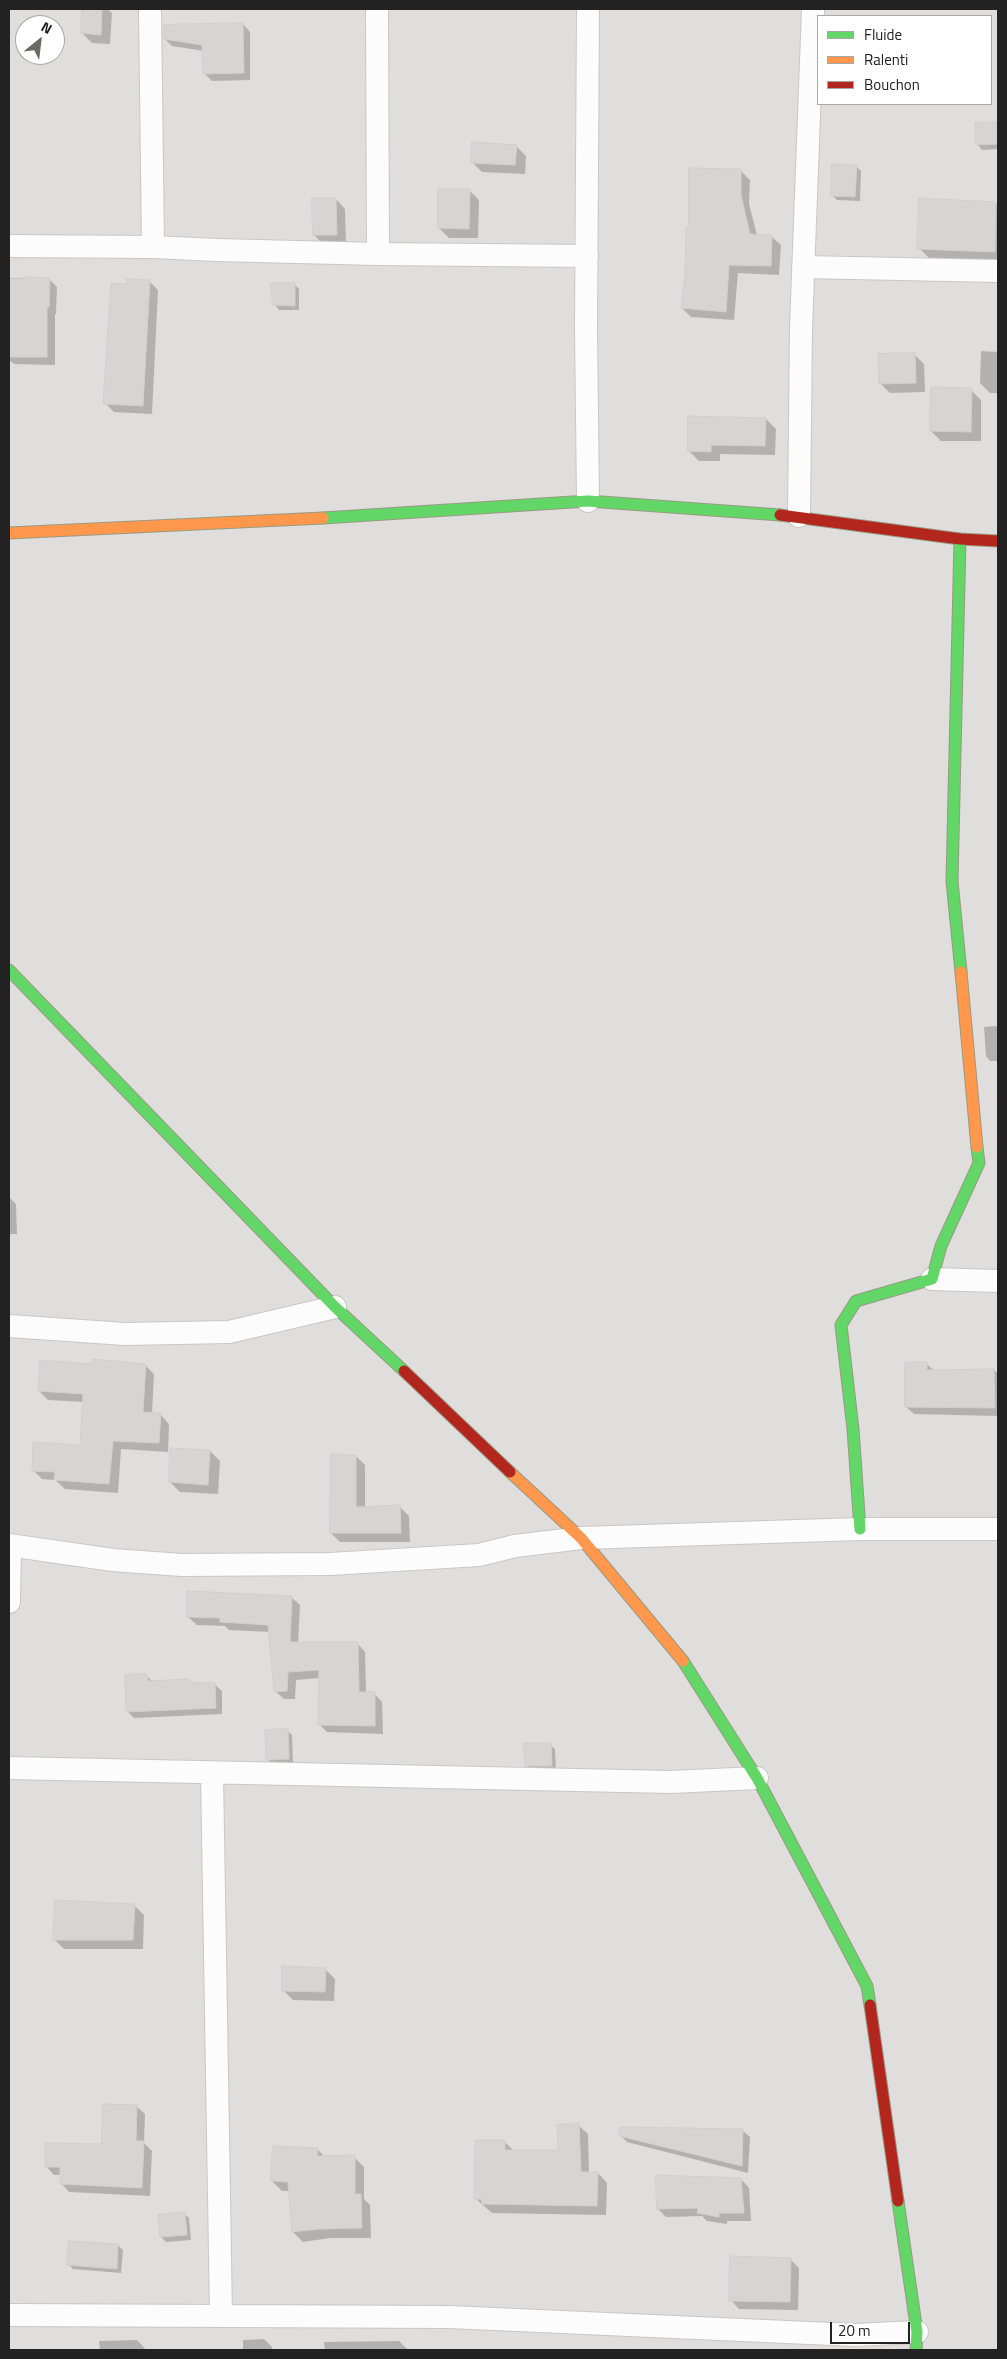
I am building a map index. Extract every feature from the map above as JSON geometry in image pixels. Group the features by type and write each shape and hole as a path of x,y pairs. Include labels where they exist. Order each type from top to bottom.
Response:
{"street":[{"path":"150,9 153,246"},
{"path":"376,9 378,254"},
{"path":"588,9 586,256 588,502"},
{"path":"800,516 803,267 813,9"},
{"path":"9,246 153,246 217,250 378,254 586,256"},
{"path":"803,267 998,271"},
{"path":"9,533 297,520 588,502 800,516 960,539 998,541"},
{"path":"932,1279 941,1246 979,1164 952,881 960,539"},
{"path":"9,970 335,1307 581,1538 681,1657 757,1778 867,1986 916,2341 855,2335 450,2317 9,2315"},
{"path":"860,1529 853,1429 841,1325 856,1301 932,1279 998,1281"},
{"path":"9,1326 125,1334 229,1332 335,1307"},
{"path":"9,1602 9,1545 113,1560 182,1565 261,1566 479,1555 515,1546 581,1538 860,1529 998,1529"},
{"path":"9,1768 671,1782 757,1778"},
{"path":"212,1773 221,2316"}],"shaded area":[{"path":"9,9 998,9 998,2350 9,2350"}],"building":[{"path":"82,9 102,9 101,35 81,33"},
{"path":"243,23 244,73 203,74 202,45 164,39 163,25"},
{"path":"998,122 998,144 976,145 975,123"},
{"path":"472,142 517,145 515,165 471,163"},
{"path":"832,164 857,165 855,197 831,196"},
{"path":"689,168 741,169 741,195 750,234 772,235 771,266 729,265 726,312 681,308 685,276 686,227 688,227"},
{"path":"438,189 470,189 469,229 438,228"},
{"path":"312,198 336,198 337,235 313,235"},
{"path":"919,198 996,202 995,252 917,249"},
{"path":"24,277 50,278 49,307 47,307 47,357 9,357 9,279 24,279"},
{"path":"127,279 150,280 143,406 103,404 111,283 127,284"},
{"path":"271,283 295,283 295,306 273,305"},
{"path":"915,353 916,383 879,384 878,354"},
{"path":"931,387 972,388 971,432 930,431"},
{"path":"688,416 766,418 765,446 711,445 711,452 688,451"},
{"path":"93,1359 146,1364 143,1412 161,1413 159,1443 113,1441 109,1484 54,1480 55,1472 32,1471 33,1442 80,1445 83,1394 38,1391 40,1360 93,1364"},
{"path":"905,1362 927,1362 927,1370 994,1369 995,1408 905,1407"},
{"path":"170,1448 210,1450 208,1485 169,1482"},
{"path":"331,1454 356,1455 356,1507 400,1505 401,1533 330,1533"},
{"path":"187,1591 292,1596 290,1642 358,1642 359,1692 375,1692 375,1726 318,1725 319,1670 288,1672 287,1691 274,1692 268,1625 220,1622 220,1618 187,1617"},
{"path":"147,1674 148,1681 189,1679 189,1682 215,1683 216,1708 126,1712 125,1675"},
{"path":"288,1729 289,1759 266,1760 265,1730"},
{"path":"524,1743 551,1743 552,1766 525,1766"},
{"path":"55,1900 135,1904 133,1940 53,1940"},
{"path":"282,1966 326,1968 325,1992 282,1991"},
{"path":"103,2104 137,2105 136,2141 144,2141 142,2188 60,2184 60,2167 45,2167 45,2143 101,2144"},
{"path":"579,2123 581,2172 598,2172 597,2206 482,2204 481,2199 474,2199 475,2140 505,2140 505,2150 558,2150 557,2125"},
{"path":"620,2127 743,2129 742,2166 619,2136"},
{"path":"273,2146 318,2148 317,2156 355,2155 355,2194 361,2194 362,2228 292,2232 288,2182 271,2181"},
{"path":"656,2175 741,2178 744,2213 719,2213 719,2217 697,2213 698,2208 657,2209"},
{"path":"185,2212 187,2235 160,2237 158,2215"},
{"path":"69,2241 118,2244 117,2269 67,2265"},
{"path":"730,2256 791,2258 790,2302 729,2301"}],"traffic: fast":[{"path":"323,518 588,501 780,515"},
{"path":"960,539 952,881 961,972"},
{"path":"9,970 335,1307 404,1371"},
{"path":"860,1529 853,1429 841,1325 856,1301 932,1279 941,1246 979,1163 977,1147"},
{"path":"683,1661 757,1778 867,1986 870,2005"},
{"path":"898,2201 917,2332 916,2350"}],"traffic: slow":[{"path":"9,533 323,518"},
{"path":"961,972 977,1147"},
{"path":"510,1472 581,1538 683,1661"}],"traffic: jam":[{"path":"780,515 960,539 998,541"},
{"path":"404,1371 510,1472"},
{"path":"870,2005 898,2201"}]}
